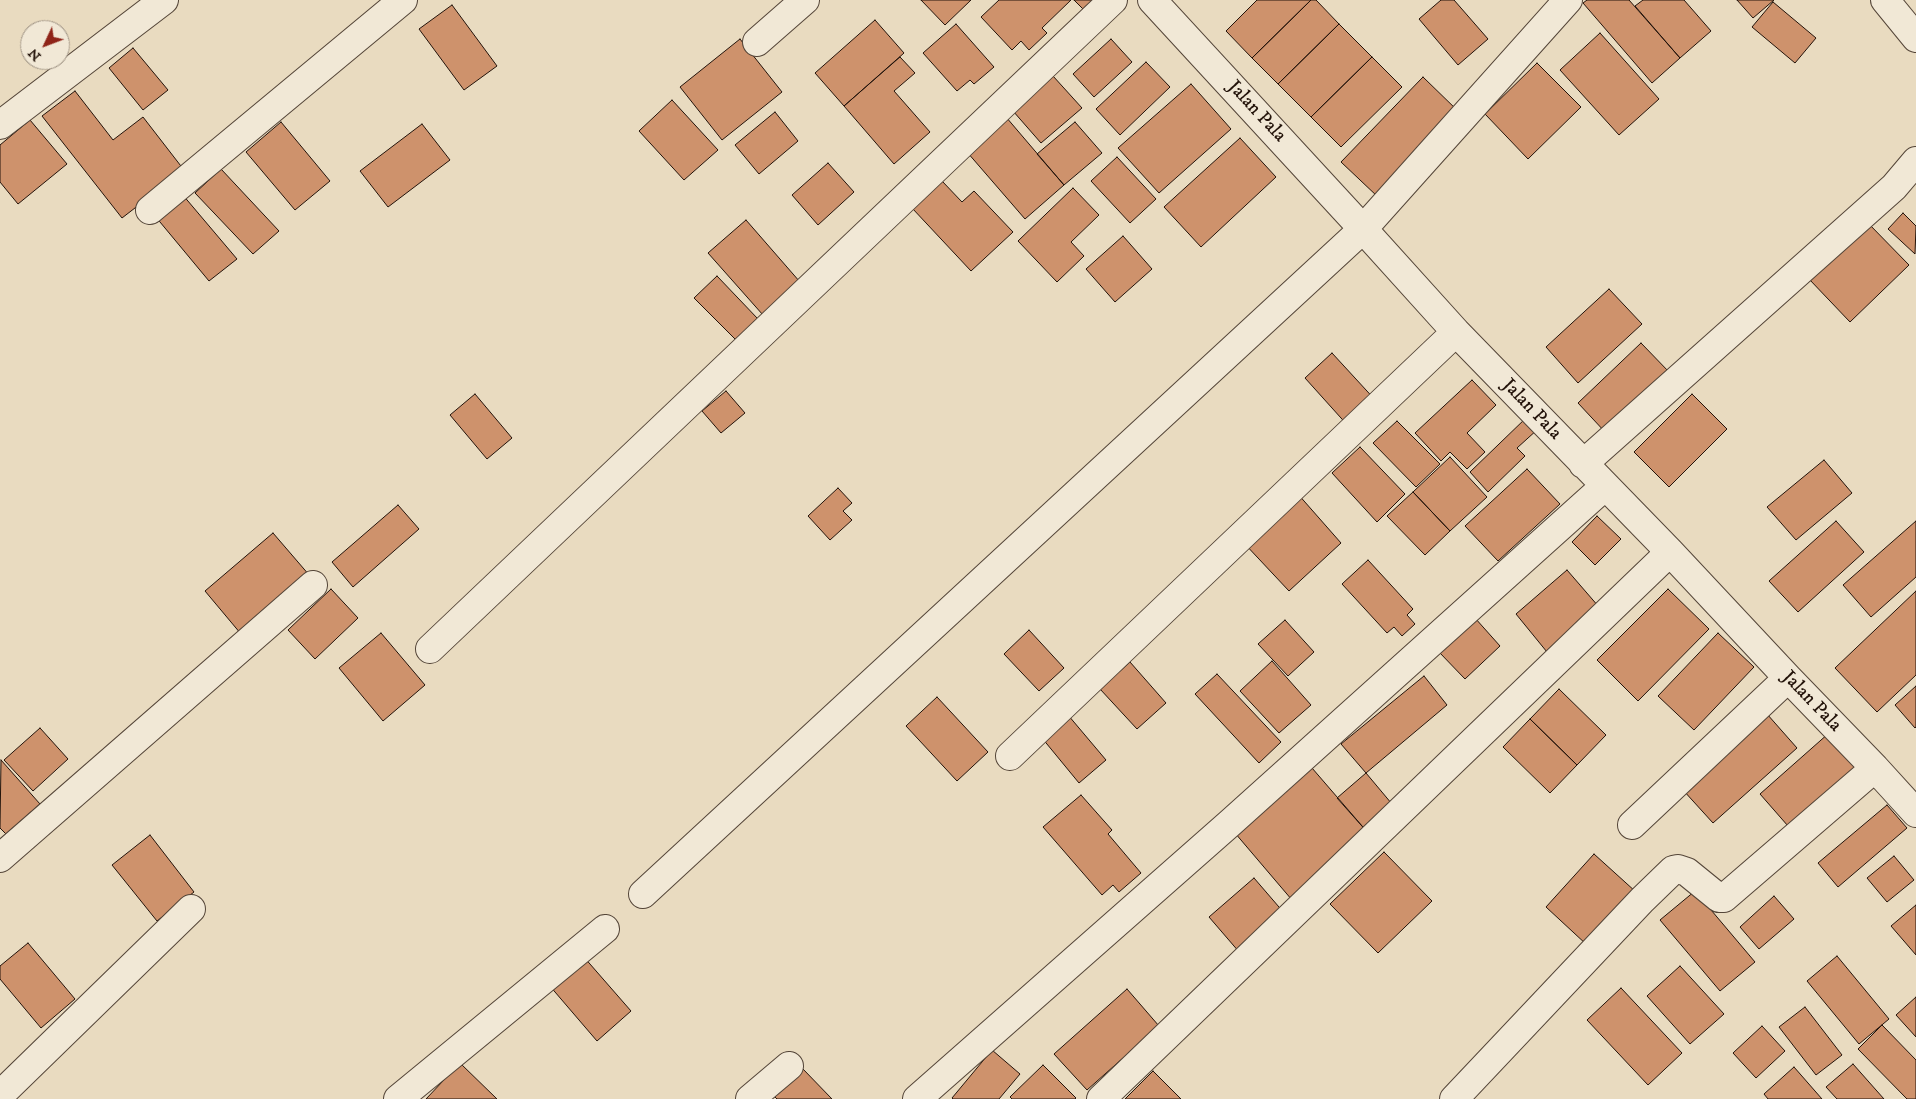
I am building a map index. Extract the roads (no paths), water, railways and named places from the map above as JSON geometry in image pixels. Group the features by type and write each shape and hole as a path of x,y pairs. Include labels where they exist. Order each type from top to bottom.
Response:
{"street":[{"path":"0,125 164,0"},
{"path":"150,210 403,0"},
{"path":"757,42 805,0"},
{"path":"430,649 1113,0"},
{"name":"Jalan Pala","path":"1152,0 1364,229 1456,332 1582,464 1670,552 1916,813"},
{"path":"644,894 1364,229 1568,0"},
{"path":"1885,0 1916,38"},
{"path":"1582,464 1894,188 1916,161"},
{"path":"1010,756 1456,332"},
{"path":"917,1099 1221,831 1605,486"},
{"path":"1101,1099 1670,552"},
{"path":"0,858 313,585"},
{"path":"1632,825 1788,678"},
{"path":"1454,1099 1642,900 1673,870 1678,869 1687,872 1719,898 1724,898 1875,768"},
{"path":"0,1094 191,909"},
{"path":"398,1099 605,929"},
{"path":"750,1099 789,1066"}]}
